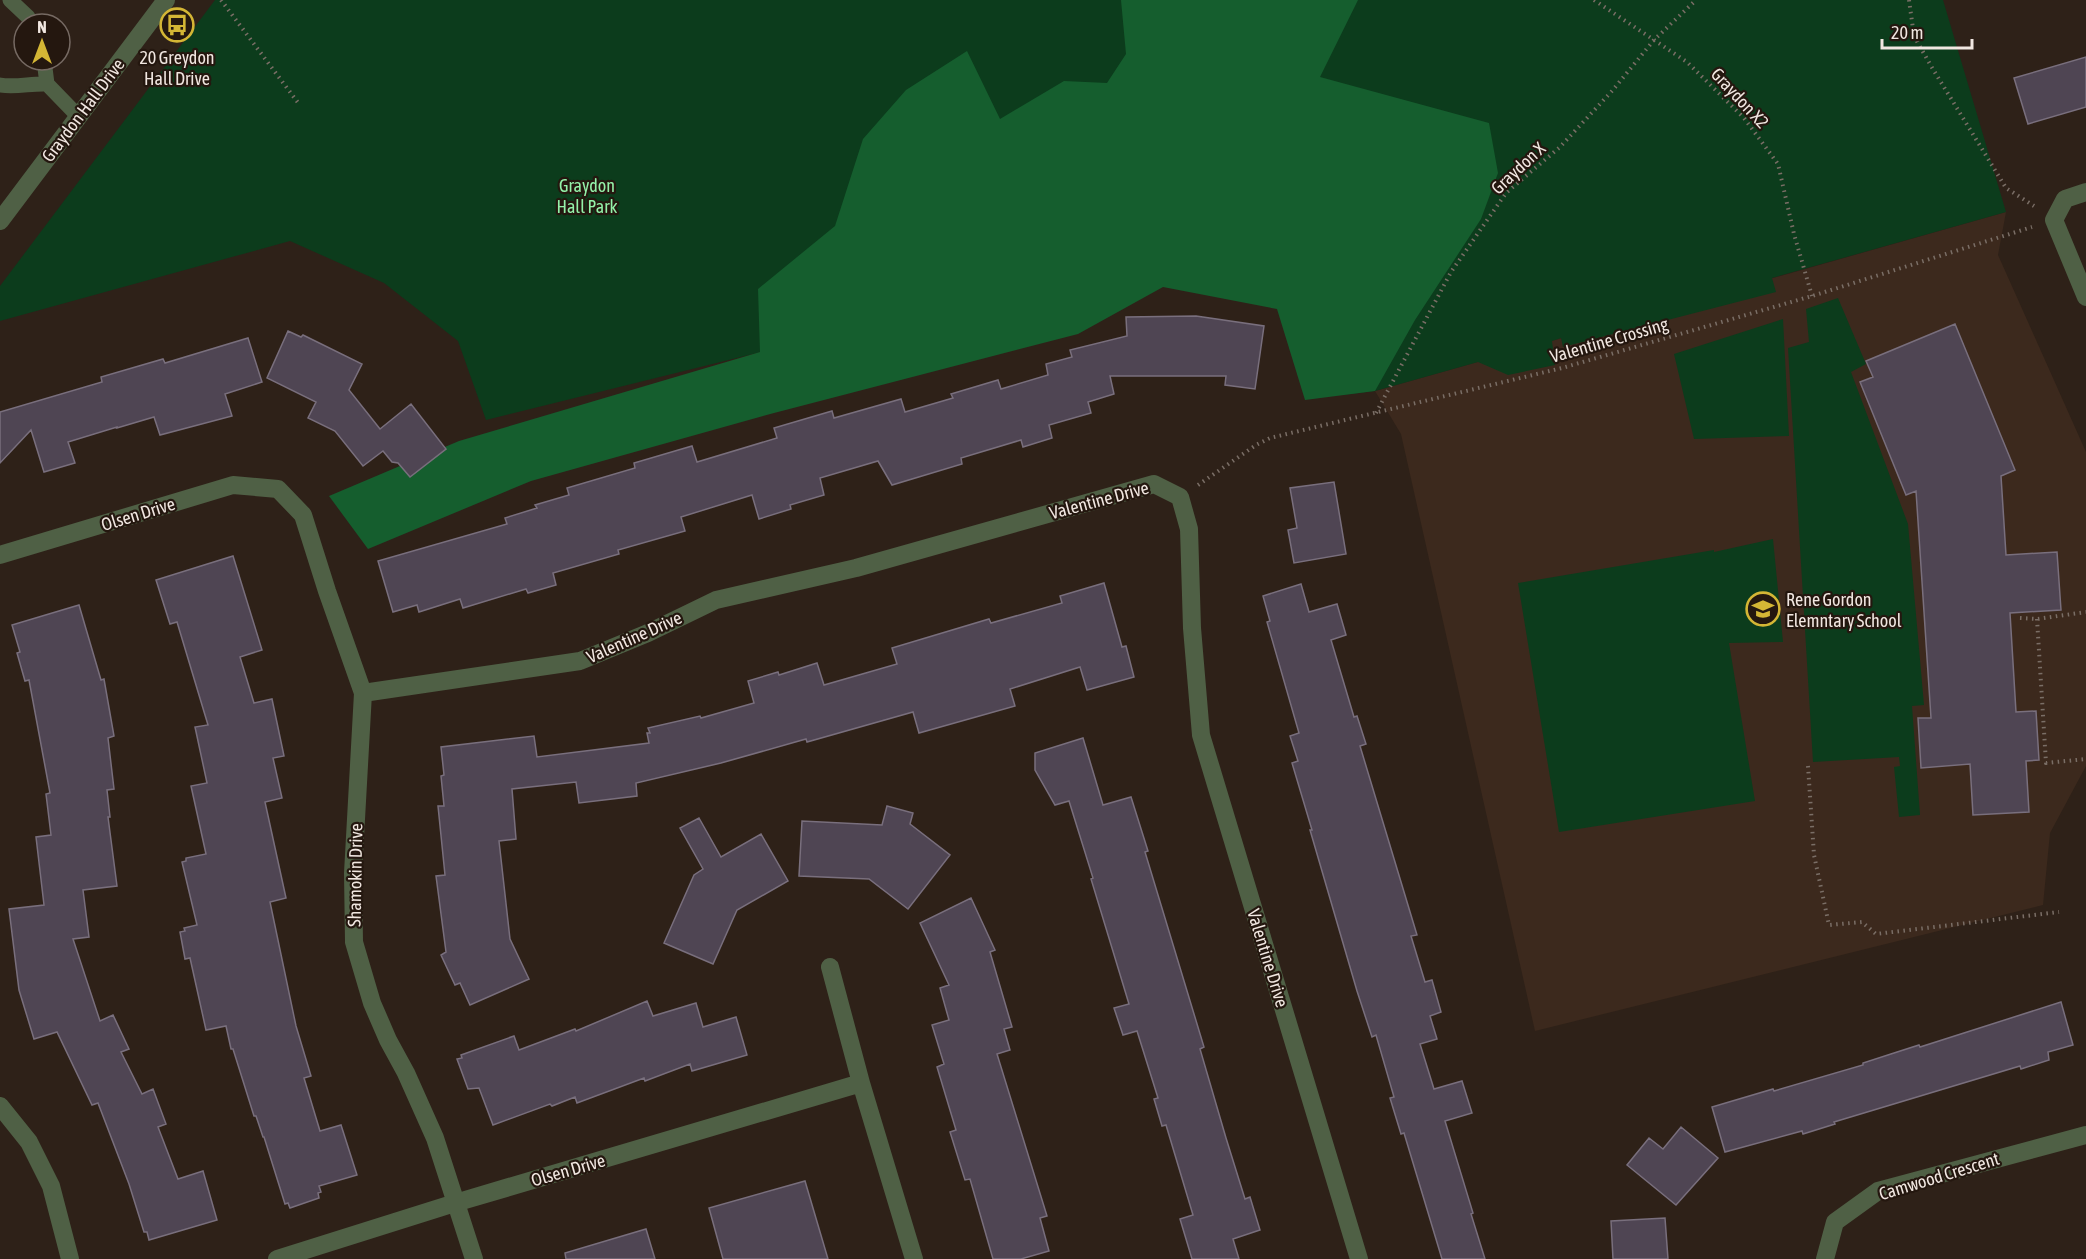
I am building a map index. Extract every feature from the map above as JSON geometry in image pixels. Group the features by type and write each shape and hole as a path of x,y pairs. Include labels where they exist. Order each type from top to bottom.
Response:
{"street":[{"name":"Graydon Hall Drive","path":"0,221 166,0"},
{"path":"2086,192 2065,200 2054,220 2086,297"},
{"name":"Valentine Drive","path":"363,693 580,661 648,633 716,600 856,568 1154,484 1180,497 1189,529 1192,628 1201,735 1359,1259"},
{"name":"Olsen Drive","path":"0,555 233,485 278,489"},
{"name":"Shamokin Drive","path":"278,489 303,515 363,693 353,873 354,942 372,1003 435,1138 474,1259"},
{"path":"830,967 861,1083 914,1259"},
{"name":"Olsen Drive","path":"277,1259 455,1203 861,1083"},
{"path":"0,1106 29,1142 51,1186 70,1259"},
{"name":"Camwood Crescent","path":"1825,1259 1835,1222 1878,1191 2086,1134"}],"lane":[{"path":"10,0 23,12"},
{"path":"46,72 47,84 78,116"},
{"path":"0,85 8,87 30,83 47,84"}],"path":[{"path":"221,0 298,104"},
{"name":"Graydon X2","path":"1594,0 1687,62 1744,118 1778,164 1794,234 1812,296"},
{"name":"Graydon X","path":"1376,413 1451,272 1506,194 1560,147 1612,91 1654,40 1696,0"},
{"path":"1909,0 1914,36 2006,188 2054,220"},
{"name":"Valentine Crossing","path":"1180,497 1256,445 1270,438 1562,368 1812,296 2054,220"},
{"path":"2020,618 2037,619 2086,612"},
{"path":"2037,619 2046,763 2086,759"},
{"path":"1808,766 1814,855 1829,925 1862,922 1876,934 2059,912"}],"shaded area":[{"name":"Rene Gordon Elemntary School","path":"2006,212 1998,255 2086,452 2086,766 2050,833 2043,905 1535,1031 1401,434 1375,391"}],"green space":[{"name":"Graydon Hall Park","path":"215,0 1943,0 2006,212 1772,278 1776,292 1563,347 1561,338 1552,341 1555,365 1508,375 1478,362 1375,391 1343,395 1279,224 486,420 458,341 384,283 290,241 0,321 0,286"},
{"path":"1121,0 1358,0 1320,77 1489,123 1498,173 1481,219 1415,320 1375,391 1305,400 1277,309 1163,287 1078,334 774,413 531,481 368,549 329,496 459,441 760,352 758,289 835,226 863,139 906,90 967,51 1000,119 1064,81 1107,83 1126,54"},
{"path":"1838,298 1866,364 1851,372 1908,524 1924,705 1912,706 1920,815 1899,817 1894,767 1900,766 1899,757 1813,762 1788,348 1809,342 1806,309"},
{"path":"1783,319 1789,436 1694,439 1674,354"},
{"path":"1773,539 1783,642 1729,643 1755,801 1559,832 1518,583 1714,550 1714,552"}],"building":[{"path":"2086,57 2086,107 2028,124 2014,78"},
{"path":"1196,316 1264,326 1255,389 1225,385 1226,376 1110,376 1114,394 1088,402 1091,413 1049,425 1052,438 1023,447 1021,440 961,458 962,464 892,485 878,461 820,478 824,495 790,505 791,509 759,519 752,495 681,517 685,531 618,550 619,554 553,573 556,585 528,593 526,589 463,608 460,599 419,612 417,605 393,612 378,561 507,524 505,518 537,508 535,505 569,495 567,488 635,468 634,463 692,446 697,462 777,438 774,428 832,411 834,418 901,399 905,412 953,398 951,394 998,380 1001,389 1048,375 1046,364 1072,357 1070,350 1127,336 1126,317"},
{"path":"1955,324 2015,470 2001,476 2006,555 2057,552 2061,610 2010,613 2016,712 2036,711 2039,760 2026,761 2029,812 1973,815 1970,764 1921,768 1918,718 1931,718 1916,491 1906,495 1860,382 1873,377 1866,361"},
{"path":"288,331 301,337 303,335 362,364 349,390 380,429 411,404 446,449 410,477 383,451 363,466 335,431 308,418 316,402 267,378"},
{"path":"248,338 262,382 225,394 232,416 160,435 154,417 117,427 68,442 75,463 44,472 31,430 0,463 0,412 102,382 101,377 163,359 165,363"},
{"path":"1334,482 1346,554 1294,563 1288,530 1297,528 1290,488"},
{"path":"233,556 262,650 240,657 254,703 272,699 284,756 273,758 282,798 265,802 286,898 270,902 296,1026 311,1076 304,1078 320,1131 341,1125 357,1175 319,1186 321,1192 318,1193 319,1198 290,1208 288,1203 285,1204 264,1137 256,1116 254,1116 233,1049 231,1049 226,1026 206,1030 190,958 185,959 180,932 185,931 184,928 197,925 182,862 186,861 186,858 206,854 191,786 207,783 195,727 208,725 177,622 170,624 156,580"},
{"path":"1104,583 1122,647 1126,646 1134,677 1087,690 1080,667 1010,689 1015,706 919,733 913,712 807,742 806,739 721,763 636,783 637,796 579,803 576,782 512,789 516,839 499,841 510,939 529,979 470,1005 460,983 455,985 441,955 446,952 436,876 445,875 438,806 444,806 441,747 534,736 537,757 649,743 648,728 700,716 701,718 754,703 748,681 778,672 779,675 817,663 824,685 897,664 892,648 989,619 991,623 1062,603 1060,596"},
{"path":"1301,584 1309,612 1337,604 1346,635 1331,640 1354,717 1357,716 1366,744 1360,746 1417,935 1411,936 1425,982 1432,980 1441,1012 1430,1016 1437,1039 1420,1044 1434,1089 1462,1081 1472,1113 1445,1121 1485,1259 1442,1259 1404,1133 1401,1134 1390,1098 1394,1097 1376,1035 1372,1037 1357,991 1310,830 1312,830 1292,763 1298,761 1290,736 1299,733 1267,622 1270,621 1263,596"},
{"path":"79,605 101,680 104,679 114,736 108,738 114,789 107,790 110,817 108,817 117,886 83,890 89,937 73,939 100,1021 113,1015 129,1049 121,1052 142,1094 153,1089 166,1124 158,1127 178,1179 203,1171 217,1220 149,1240 147,1232 144,1232 129,1184 98,1103 92,1105 57,1032 34,1039 19,990 9,909 44,905 36,837 51,835 46,794 50,793 29,680 25,681 12,625"},
{"path":"1083,738 1103,805 1131,797 1148,851 1145,852 1204,1047 1200,1049 1226,1138 1245,1199 1250,1197 1260,1230 1233,1239 1239,1259 1192,1259 1180,1219 1193,1215 1166,1125 1162,1126 1154,1099 1158,1098 1137,1031 1123,1035 1114,1008 1129,1004 1069,801 1055,805 1035,770 1035,753"},
{"path":"887,806 913,813 910,824 950,855 908,909 869,879 799,876 802,821 882,825"},
{"path":"699,818 721,857 761,834 788,881 737,910 713,964 664,943 694,875 703,869 680,828"},
{"path":"971,898 995,950 990,952 1012,1027 1004,1029 1010,1050 997,1054 1047,1216 1040,1218 1049,1251 1021,1259 993,1259 970,1179 965,1180 950,1132 956,1130 937,1067 944,1064 932,1025 949,1020 940,988 949,985 920,923"},
{"path":"647,1001 653,1016 696,1003 703,1027 736,1017 747,1055 692,1071 690,1064 577,1103 575,1097 493,1125 479,1088 468,1089 457,1059 462,1058 461,1055 514,1036 519,1050 575,1029 576,1031"},
{"path":"2061,1002 2073,1045 2048,1052 2049,1060 2021,1069 2020,1066 1834,1122 1835,1124 1803,1134 1802,1131 1725,1152 1712,1107 1863,1065 1863,1063 1919,1045 1920,1047"},
{"path":"1681,1127 1718,1158 1676,1205 1627,1165 1649,1138 1663,1149"},
{"path":"805,1181 828,1259 723,1259 709,1208"},
{"path":"1665,1218 1668,1259 1613,1259 1611,1221"},
{"path":"646,1229 655,1259 566,1259 565,1253"}],"place":[{"name":"20 Greydon Hall Drive","path":"177,25"},
{"name":"Rene Gordon Elemntary School","path":"1763,609"}]}
